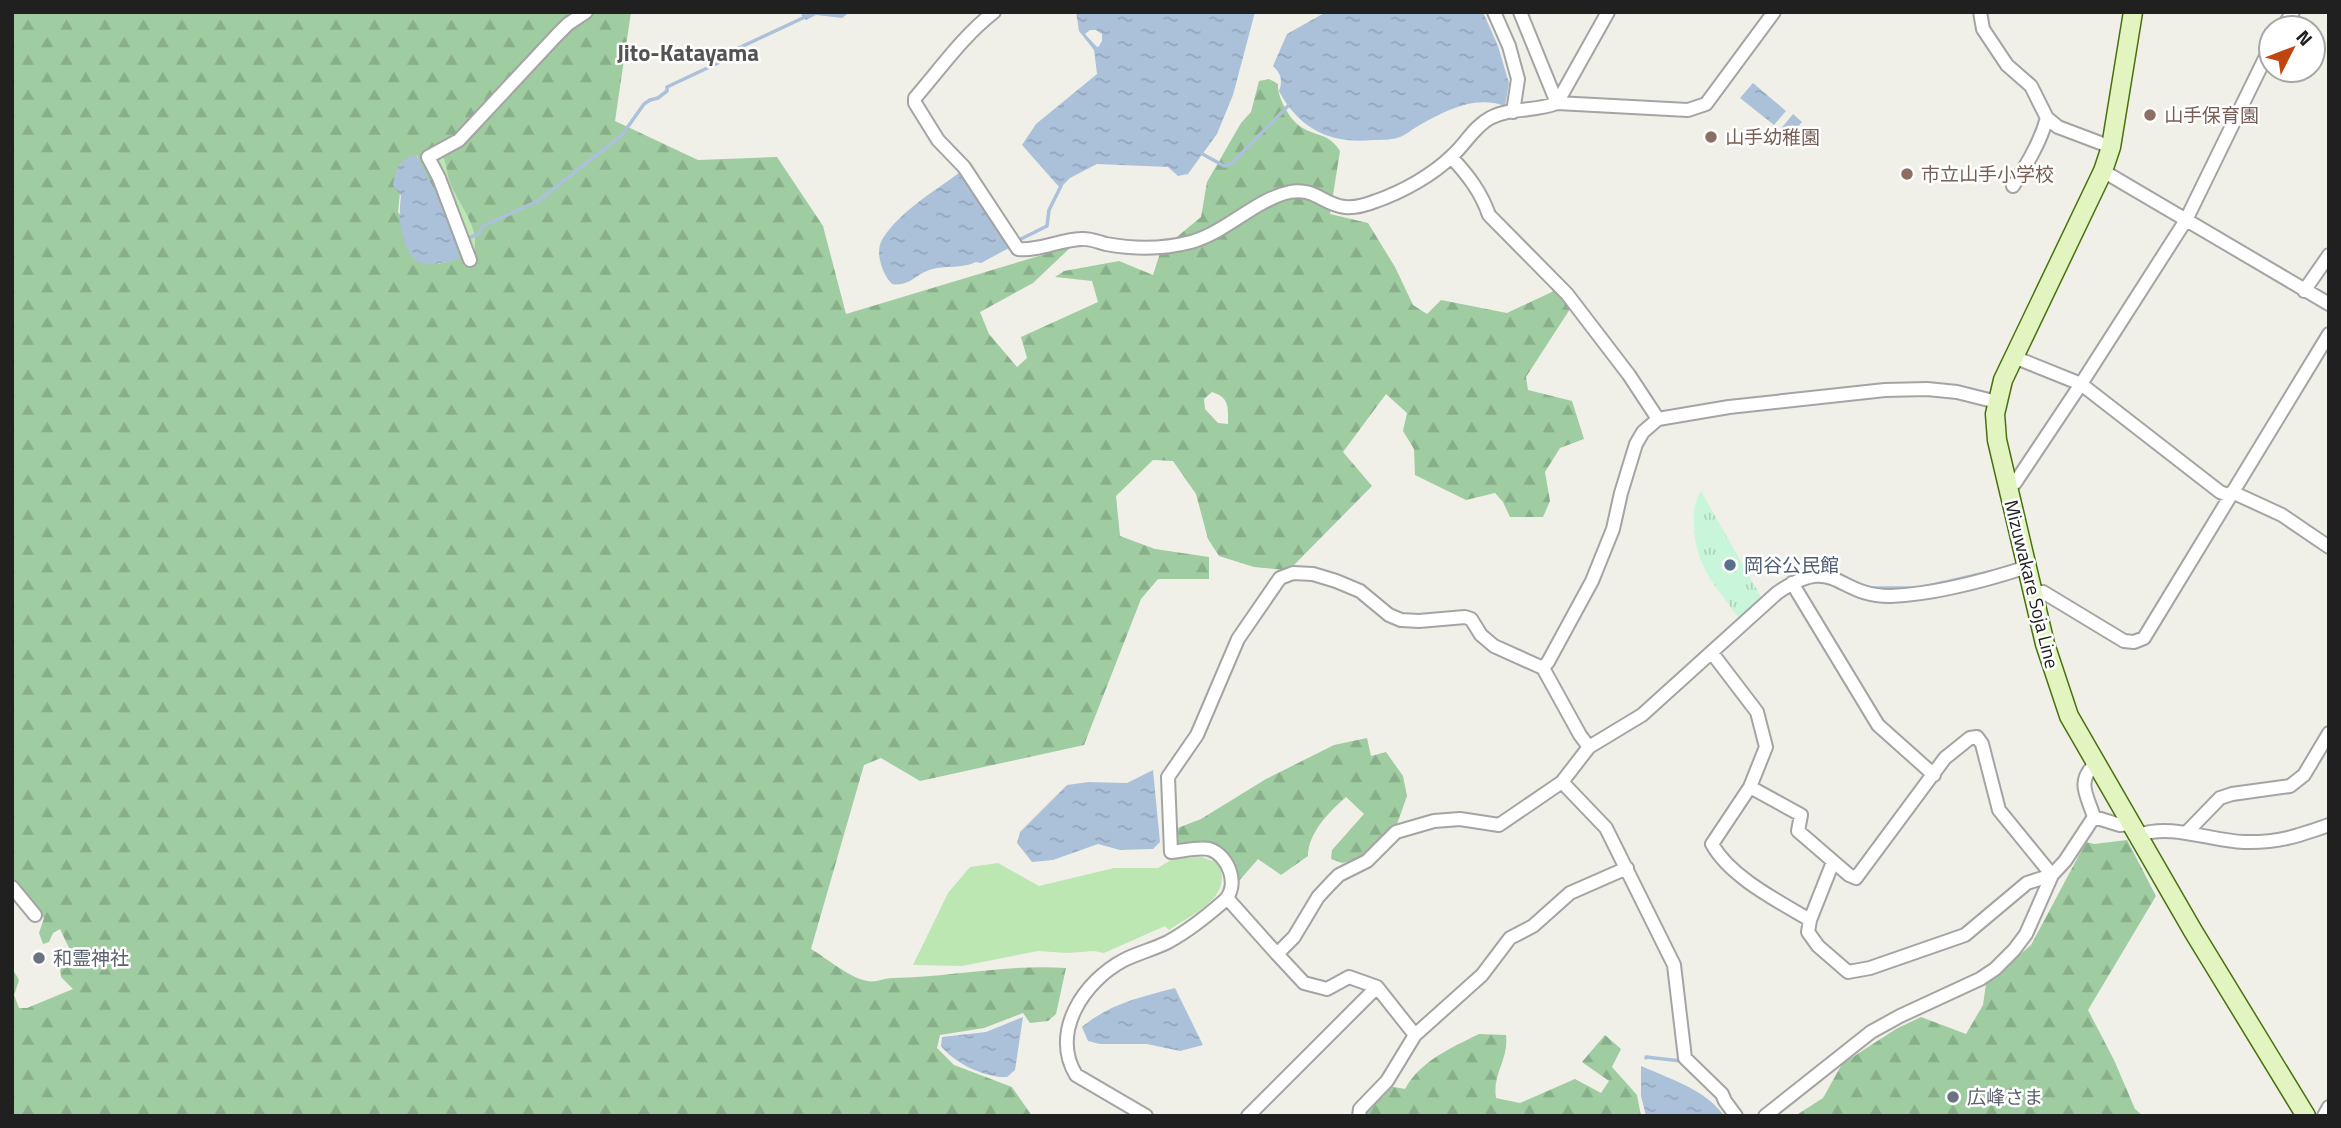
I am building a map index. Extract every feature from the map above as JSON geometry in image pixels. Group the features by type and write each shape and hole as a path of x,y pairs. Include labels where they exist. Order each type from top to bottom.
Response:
{"main road":[{"name":"Mizuwakare Soja Line","path":"2133,12 2111,147 2103,171 2003,380 1995,414 1997,440 2045,644 2069,716 2306,1116"}],"street":[{"path":"470,260 428,157 459,139 568,24 586,12"},
{"path":"994,12 960,42 953,55 915,98 938,140 964,167 1018,249 1028,250 1081,238 1137,247 1161,247 1191,242 1216,232 1246,213 1290,192 1316,194 1329,203 1343,207 1357,207 1378,201 1431,173 1451,157 1486,120 1494,116 1545,108 1557,103 1688,110 1706,104 1774,12"},
{"path":"1494,12 1518,79 1513,112"},
{"path":"1520,12 1557,103"},
{"path":"1557,103 1608,12"},
{"path":"1980,12 1983,29 2007,65 2031,86 2047,118 2058,127 2111,147"},
{"path":"2008,486 2015,483 2186,220 2257,75"},
{"path":"2014,186 2033,155 2047,118"},
{"path":"1451,157 1473,180 1485,201 1489,215 1567,294 1629,374 1658,419"},
{"path":"2103,171 2329,304"},
{"path":"2304,291 2329,255"},
{"path":"2033,592 2043,592 2124,641 2141,640 2148,634 2329,334"},
{"path":"2014,357 2081,384 2220,492 2283,515 2329,547"},
{"path":"1543,668 1592,581 1616,520 1636,443 1643,432 1658,419 1729,407 1885,390 1927,389 1957,392 1997,402"},
{"path":"1277,954 1294,937 1318,897 1332,882 1339,875 1367,861 1396,832 1434,821 1460,819 1499,825 1560,784 1589,747 1642,715 1777,593 1792,583 1818,575 1863,593 1890,596 1922,593 1989,579 2027,567"},
{"path":"1146,1116 1076,1075 1066,1047 1067,1031 1072,1013 1079,1002 1108,971 1123,961 1168,942 1193,926 1227,898 1232,878 1221,856 1208,849 1171,852 1168,778 1197,735 1238,639 1264,600 1285,575 1313,574 1349,585 1389,615 1401,620 1471,619 1481,635 1494,646 1543,668 1589,747"},
{"path":"1792,583 1878,725 1934,775"},
{"path":"1712,653 1757,712 1766,747 1750,787 1712,844 1729,866 1771,898 1810,920"},
{"path":"2187,832 2220,798 2291,786 2299,780 2329,733"},
{"path":"1750,787 1801,815 1798,831 1856,878 1945,758 1970,738 1980,738 1999,810 2052,875"},
{"path":"1765,1116 1871,1032 1980,979 2014,950 2046,894 2052,875 2065,861 2094,817 2084,776 2095,764"},
{"path":"1560,784 1606,828 1674,965 1685,1058 1722,1094 1736,1116"},
{"path":"2094,817 2134,829 2187,832 2242,842 2278,842 2329,825"},
{"path":"1833,862 1810,920 1808,932 1818,946 1848,972 1870,968 1965,935 2027,883 2052,875"},
{"path":"1359,1116 1360,1109 1387,1081 1416,1035 1482,975 1510,938 1533,926 1570,893 1627,868"},
{"path":"12,887 35,915"},
{"path":"1227,898 1304,983 1327,989 1349,977 1377,986 1416,1035"},
{"path":"1248,1116 1377,986"},
{"path":"2323,1116 2329,1107"}],"green space":[{"path":"12,12 631,12 615,121 698,160 777,157 823,226 846,314 1072,246 1033,283 980,312 989,334 1017,367 1027,358 1021,337 1098,302 1092,281 1055,277 1064,271 1119,261 1153,275 1161,250 1201,217 1207,182 1241,123 1251,112 1259,81 1269,79 1278,84 1284,106 1297,124 1330,140 1340,151 1330,214 1368,223 1395,267 1413,305 1427,314 1441,300 1507,313 1554,291 1570,309 1526,377 1528,390 1572,401 1584,439 1560,448 1545,472 1550,501 1543,517 1510,517 1495,493 1466,500 1415,475 1414,449 1403,431 1407,413 1386,394 1343,452 1372,486 1295,564 1285,570 1254,567 1219,556 1208,539 1196,494 1173,461 1153,460 1116,496 1120,536 1155,549 1209,557 1209,579 1158,579 1141,599 1084,745 920,781 881,758 864,765 811,949 853,976 870,981 1001,969 1066,968 1056,1014 1048,1021 1030,1023 1023,1013 984,1028 940,1035 937,1048 954,1065 1012,1087 1032,1116 12,1116 12,968 19,980 14,995 19,1008 27,1008 73,989 61,977 59,961 70,950 60,929 53,933 49,942 43,944 39,933 44,918 16,889 12,875","holes":["441,153 449,180 471,224 474,252 442,200 424,163","417,155 454,260 438,264 398,212 400,193","1212,392 1225,400 1228,424 1218,423 1205,409 1204,399"]},
{"path":"441,153 449,180 474,233 474,252 423,163"},
{"path":"1701,491 1761,597 1738,617 1707,574 1698,551 1694,514 1695,503"},
{"path":"1367,738 1371,756 1386,752 1403,776 1407,796 1397,824 1360,859 1342,863 1331,859 1332,850 1364,814 1346,797 1316,831 1308,856 1281,875 1258,859 1239,881 1229,859 1216,848 1199,845 1176,846 1175,829 1201,819 1266,779 1334,745"},
{"path":"2127,840 2156,896 2088,1010 2135,1109 2143,1116 1795,1116 1823,1098 1842,1064 1896,1029 1921,1017 1966,1034 1983,1005 1986,984 2031,945 2086,842 2094,844"},
{"path":"1202,857 1218,863 1222,875 1221,886 1216,895 1199,911 1169,930 1165,926 1104,953 1038,951 962,966 913,965 948,893 970,867 998,863 1039,886 1114,868 1158,868 1174,858"},
{"path":"1479,1034 1506,1035 1505,1052 1496,1081 1496,1098 1520,1103 1575,1079 1601,1093 1609,1081 1582,1062 1605,1035 1621,1049 1612,1067 1637,1095 1641,1116 1364,1116 1388,1086 1405,1089 1411,1079 1428,1063"}],"water":[{"path":"806,12 850,12 842,18 816,15 806,20 801,15"},
{"path":"1076,12 1255,12 1233,95 1217,134 1188,174 1178,176 1168,167 1097,164 1070,178 1060,188 1022,145 1036,124 1097,74 1094,50 1079,31","holes":["1096,30 1102,34 1102,41 1097,47 1085,34"]},
{"path":"1326,12 1483,12 1498,46 1509,83 1505,106 1482,102 1460,106 1428,120 1402,136 1390,139 1357,141 1317,131 1296,115 1287,104 1279,91 1281,80 1273,66 1287,34"},
{"path":"1753,83 1786,111 1774,125 1740,98"},
{"path":"1793,114 1802,122 1783,144 1775,136"},
{"path":"416,155 440,200 460,258 445,263 426,264 417,261 407,248 400,221 401,196 393,185 399,166"},
{"path":"959,173 1009,248 981,263 933,269 907,283 892,284 880,262 879,249 883,238 908,211"},
{"path":"1153,770 1160,842 1153,849 1120,850 1098,844 1053,860 1032,862 1017,843 1020,832 1067,785 1089,782 1127,783"},
{"path":"1175,988 1203,1045 1180,1051 1147,1044 1100,1044 1088,1041 1082,1027 1103,1012 1126,1002"},
{"path":"1023,1017 1015,1070 1007,1077 989,1075 971,1068 941,1046 942,1037 986,1032"},
{"path":"1641,1066 1697,1092 1724,1116 1646,1116 1641,1096"}],"waterway":[{"path":"451,244 479,234 483,226 538,201 622,135 644,104 658,98 667,91 667,87 718,63 730,52 805,17"},
{"path":"1199,152 1224,166 1232,163 1289,105"},
{"path":"1017,241 1047,226 1049,210 1061,186"},
{"path":"1778,585 1807,571 1823,570 1839,575"},
{"path":"1924,587 1998,570"},
{"path":"1871,588 1913,588"},
{"path":"1646,1058 1681,1061 1681,1058"}],"place":[{"name":"山手保育園","path":"2150,115"},
{"name":"山手幼稚園","path":"1711,137"},
{"name":"市立山手小学校","path":"1907,174"},
{"name":"岡谷公民館","path":"1730,565"},
{"name":"和霊神社","path":"39,958"},
{"name":"広峰さま","path":"1953,1097"}],"district":[{"name":"Jito-Katayama","path":"688,53"}]}
